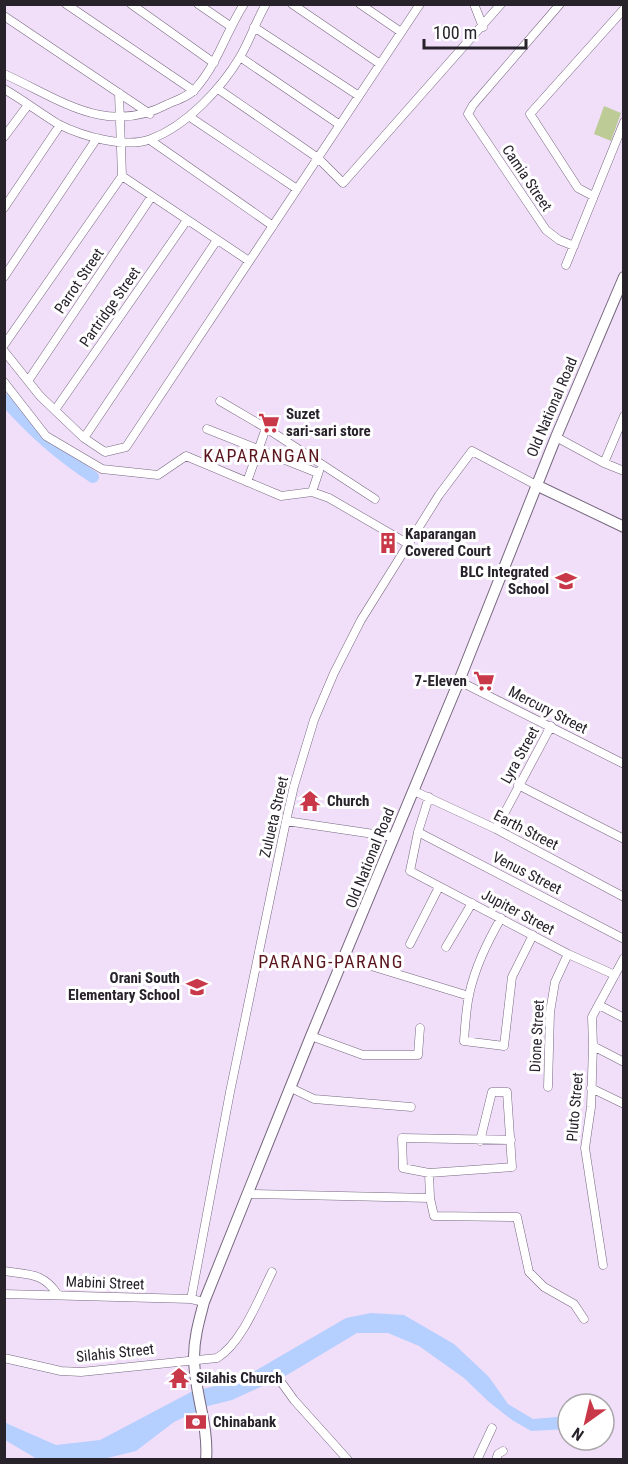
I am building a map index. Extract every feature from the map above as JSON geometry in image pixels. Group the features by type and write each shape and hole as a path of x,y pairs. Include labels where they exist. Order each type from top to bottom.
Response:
{"main road":[{"name":"Old National Road","path":"206,1460 207,1444 194,1359 195,1338 204,1302 311,1036 459,681 555,437 624,277"},
{"path":"536,485 624,527"}],"street":[{"path":"66,4 194,91"},
{"path":"131,4 214,63"},
{"path":"198,4 230,26"},
{"path":"4,74 71,108 107,118 150,114 194,91 214,63 224,45 230,26 244,4"},
{"path":"4,89 60,125 97,138 122,143 150,140 190,117 218,89 240,57 267,4"},
{"path":"292,4 380,64"},
{"path":"360,4 401,32"},
{"path":"4,351 40,396 84,438 105,452 126,447 420,4"},
{"path":"474,4 483,27"},
{"path":"218,89 318,158 344,183 501,4"},
{"name":"Camia Street","path":"560,4 473,105 468,114 546,230 559,240 574,246"},
{"path":"593,196 578,188 530,114 624,9"},
{"path":"4,16 150,114"},
{"path":"255,27 359,96"},
{"path":"240,57 340,125"},
{"path":"4,345 122,176 119,93"},
{"path":"4,137 28,105"},
{"path":"190,117 297,189"},
{"path":"4,208 60,125"},
{"path":"566,265 622,127"},
{"path":"4,276 97,138"},
{"path":"150,140 273,226"},
{"path":"122,176 249,261"},
{"name":"Parrot Street","path":"28,381 152,196"},
{"name":"Partridge Street","path":"55,410 187,220"},
{"path":"84,438 217,240"},
{"path":"4,382 46,436 102,469 158,475 186,456 281,496 312,492 329,498 410,545"},
{"path":"220,401 375,499"},
{"path":"604,463 624,416"},
{"path":"247,482 266,428"},
{"path":"207,429 318,473"},
{"path":"555,437 624,471"},
{"name":"Zulueta Street","path":"191,1299 230,1092 286,821 314,720 360,620 410,545 439,495 472,451 536,485"},
{"path":"312,492 321,464"},
{"name":"Mercury Street","path":"459,681 623,764"},
{"name":"Lyra Street","path":"496,829 551,726"},
{"path":"518,785 624,839"},
{"name":"Earth Street","path":"414,790 496,829 624,897"},
{"path":"418,832 429,797"},
{"path":"286,821 394,837"},
{"name":"Jupiter Street","path":"418,832 410,871 568,954 615,975"},
{"name":"Venus Street","path":"418,832 624,939"},
{"path":"410,944 439,886"},
{"path":"446,947 472,903"},
{"path":"501,918 485,947 469,996 464,1041 504,1046 512,977 533,935"},
{"name":"Dione Street","path":"548,1087 550,1012 555,982 568,954"},
{"path":"345,958 469,996"},
{"name":"Pluto Street","path":"603,1265 585,1148 591,1088 592,1017 624,958"},
{"path":"599,1005 624,1018"},
{"path":"311,1036 363,1055 418,1055 420,1028"},
{"path":"593,1046 624,1062"},
{"path":"291,1088 314,1099 411,1107"},
{"path":"591,1088 624,1104"},
{"path":"480,1141 492,1092 507,1092 511,1140 512,1167 429,1173 403,1168 402,1138 480,1141 511,1140"},
{"path":"429,1173 430,1198 434,1216 517,1217 529,1272 544,1287 574,1305 584,1319"},
{"path":"249,1194 430,1198"},
{"path":"4,1270 31,1274 43,1279 58,1295"},
{"name":"Silahis Street","path":"4,1358 61,1371 81,1372 217,1358 226,1352 249,1318 272,1272"},
{"name":"Mabini Street","path":"4,1294 191,1299 204,1302"},
{"path":"281,1382 294,1400 348,1460"},
{"path":"477,1460 492,1428"},
{"path":"496,1460 498,1454 503,1451"}],"green space":[{"path":"604,106 621,113 611,141 594,134"}],"water":[{"path":"371,1313 404,1315 454,1344 489,1377 508,1404 533,1419 556,1417 556,1430 531,1431 512,1420 464,1378 419,1346 388,1333 357,1333 287,1375 232,1400 208,1406 174,1422 136,1451 103,1459 37,1459 5,1440 4,1421 56,1445 100,1440 191,1392 219,1385 253,1372 346,1318"}],"waterway":[{"path":"4,399 46,441 93,477"}],"place":[{"name":"Suzet sari-sari store","path":"269,423"},
{"name":"Kaparangan Covered Court","path":"388,543"},
{"name":"BLC Integrated School","path":"566,581"},
{"name":"7-Eleven","path":"484,681"},
{"name":"Church","path":"310,801"},
{"name":"Orani South Elementary School","path":"197,987"},
{"name":"Silahis Church","path":"179,1378"},
{"name":"Chinabank","path":"196,1422"}],"district":[{"name":"KAPARANGAN","path":"262,456"},
{"name":"PARANG-PARANG","path":"331,962"}]}
